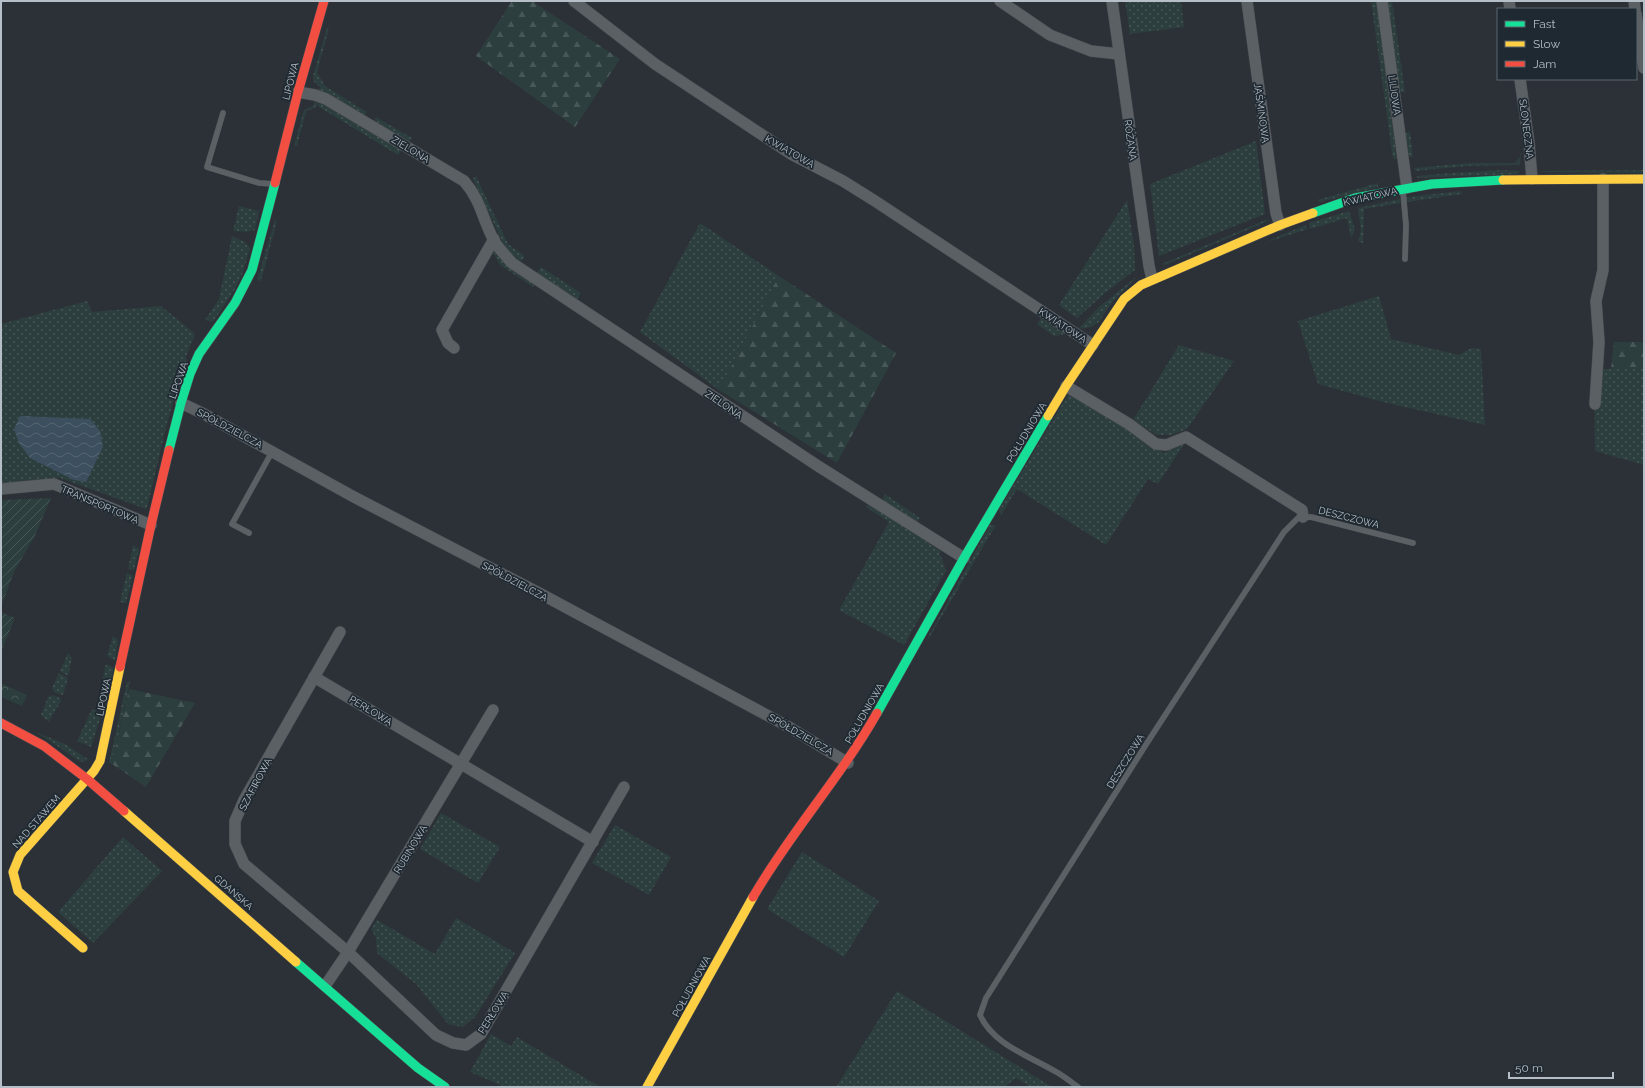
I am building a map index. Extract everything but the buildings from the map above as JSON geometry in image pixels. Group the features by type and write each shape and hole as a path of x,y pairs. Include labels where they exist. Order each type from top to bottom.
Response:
{"street":[{"name":"LIPOWA","path":"87,779 100,761 151,525 181,403 190,374 200,352 235,303 252,270 298,92 324,1"},
{"name":"KWIATOWA","path":"574,1 655,64 746,125 791,154 843,181 875,201 1093,345 1124,299 1141,285 1280,225 1355,198 1432,184 1532,180 1644,179"},
{"path":"1000,1 1050,35 1091,51 1119,54"},
{"name":"RÓŻANA","path":"1112,1 1152,279"},
{"name":"JAŚMINOWA","path":"1247,1 1276,213 1280,225"},
{"name":"LILIOWA","path":"1382,1 1405,188"},
{"path":"1637,21 1644,68"},
{"name":"SŁONECZNA","path":"1520,80 1529,143 1532,180"},
{"name":"ZIELONA","path":"298,92 326,98 464,181 477,199 496,244 512,263 836,477 964,558"},
{"path":"1595,404 1599,342 1596,301 1603,270 1603,179"},
{"path":"454,348 448,343 442,330 494,239"},
{"name":"POŁUDNIOWA","path":"647,1087 763,880 781,853 848,763 866,734 964,558 1066,386 1093,345"},
{"path":"1066,386 1129,424 1156,444 1166,445 1186,437 1302,510 1304,517"},
{"name":"SPÓŁDZIELCZA","path":"181,403 272,451 354,497 541,594 790,727 848,763"},
{"name":"TRANSPORTOWA","path":"1,489 54,484 151,525"},
{"name":"SZAFIROWA","path":"340,632 244,800 235,821 235,844 244,864 348,952"},
{"name":"PERŁOWA","path":"314,677 593,842"},
{"name":"RUBINOWA","path":"325,986 348,952 493,710"},
{"name":"GDAŃSKA","path":"1,722 44,746 87,779 418,1068 445,1087"},
{"name":"NAD STAWEM","path":"83,948 18,891 13,872 20,855 87,779"},
{"name":"PERŁOWA","path":"348,952 436,1035 453,1043 466,1045 481,1034 624,787"}],"lane":[{"path":"223,113 207,167 259,183 274,184"},
{"path":"1405,188 1405,258"},
{"path":"249,533 232,524 272,451"},
{"name":"DESZCZOWA","path":"1078,1087 1059,1073 1019,1052 994,1034 984,1024 980,1015 986,998 1142,749 1284,532 1298,518 1311,517 1413,543"}],"green space":[{"path":"512,1 532,1 620,59 575,127 476,56"},
{"path":"1125,1 1181,1 1184,27 1130,34"},
{"path":"1371,1 1377,1 1397,159 1393,159"},
{"path":"1386,1 1392,1 1405,92 1398,92"},
{"path":"327,28 329,28 317,72 325,86 367,112 364,116 318,90 320,87 314,82 313,76"},
{"path":"314,102 323,104 402,149 398,155 319,107 317,103 317,107 306,111 297,146 294,146 304,110 314,106"},
{"path":"376,117 412,138 409,142 374,121"},
{"path":"1410,131 1413,157 1408,157 1405,134"},
{"path":"1256,141 1265,214 1159,256 1150,184"},
{"path":"1521,153 1520,165 1466,166 1416,171 1414,168 1470,163 1515,163 1520,157"},
{"path":"1502,170 1520,171 1517,174 1418,178 1416,176 1452,173"},
{"path":"1644,170 1641,173 1541,171"},
{"path":"476,176 508,244 525,256 520,262 503,243 473,179"},
{"path":"1378,183 1378,187 1320,202 1317,200"},
{"path":"1461,191 1462,194 1407,202 1406,197"},
{"path":"1400,199 1401,203 1364,209 1363,243 1358,241 1361,231 1358,208"},
{"path":"1127,200 1134,245 1135,270 1105,293 1077,318 1059,305"},
{"path":"239,206 259,211 255,230 247,232 233,231"},
{"path":"1349,211 1355,230 1351,238 1347,218 1310,229 1309,223"},
{"path":"1268,219 1266,222 1165,265 1162,264"},
{"path":"275,220 277,221 261,281 257,280"},
{"path":"700,223 779,276 719,390 640,332"},
{"path":"1305,225 1308,229 1270,241 1270,240"},
{"path":"232,236 245,242 250,248 243,272 235,289 213,322 205,320 219,299"},
{"path":"493,252 498,253 535,284 533,287 500,265"},
{"path":"541,267 581,293 576,301 536,274"},
{"path":"1139,275 1113,301 1099,322 1091,327 1078,329 1100,306"},
{"path":"779,276 896,353 837,463 719,390"},
{"path":"1379,296 1391,339 1459,355 1471,348 1481,349 1485,425 1383,402 1318,384 1298,321"},
{"path":"87,301 92,312 161,306 195,334 186,357 187,360 170,413 146,509 60,478 1,483 1,324"},
{"path":"1041,318 1065,334 1054,336 1037,324"},
{"path":"1614,342 1644,342 1644,369 1611,369"},
{"path":"1179,345 1234,361 1187,429 1172,435 1157,435 1133,420"},
{"path":"1594,369 1644,369 1644,465 1595,451"},
{"path":"1069,393 1164,453 1186,441 1158,484 1148,479 1106,545 1017,489 1001,515 999,510"},
{"path":"885,494 920,518 917,523 882,500"},
{"path":"51,498 35,536 14,572 1,607 1,500"},
{"path":"869,504 941,551 939,555 941,556 946,571 904,645 839,610 889,522 866,507"},
{"path":"990,525 996,525 929,638 928,637"},
{"path":"133,545 139,549 134,570 128,569"},
{"path":"127,573 133,575 126,603 120,602"},
{"path":"1,612 15,618 1,652"},
{"path":"113,636 118,640 115,661 107,656"},
{"path":"68,653 72,658 68,676 60,671"},
{"path":"106,664 114,668 109,688 101,686"},
{"path":"59,673 68,678 63,695 54,692 52,688"},
{"path":"127,682 130,682 112,764 109,763"},
{"path":"1,683 27,695 22,706 1,697"},
{"path":"129,689 195,703 146,787 112,764"},
{"path":"53,695 62,699 49,722 41,715 48,697"},
{"path":"92,709 99,713 100,719 91,747 77,741"},
{"path":"36,732 65,744 89,760 81,762"},
{"path":"441,813 500,847 478,883 420,849"},
{"path":"615,825 671,857 649,895 592,863"},
{"path":"123,837 162,871 93,943 58,912"},
{"path":"802,852 879,901 844,957 767,909"},
{"path":"456,918 515,953 475,1017 463,1027 448,1024 416,984 377,953 376,938 371,929 377,920 435,954"},
{"path":"897,991 1052,1087 1030,1087 1016,1078 1004,1087 836,1087"},
{"path":"491,1034 511,1046 517,1037 600,1087 505,1087 470,1072"}],"water":[{"path":"20,416 90,419 100,431 103,447 86,482 74,480 30,458 19,443 14,429"}],"traffic: fast":[{"path":"1313,213 1355,198 1432,184 1503,180"},
{"path":"169,450 190,374 199,354 235,303 252,270 275,183"},
{"path":"877,713 964,558 1048,416"},
{"path":"296,962 418,1068 445,1087"}],"traffic: slow":[{"path":"1503,180 1644,179"},
{"path":"1048,416 1066,386 1124,299 1141,285 1280,225 1313,213"},
{"path":"83,948 18,891 13,872 20,855 94,771 100,761 120,667"},
{"path":"124,811 296,962"},
{"path":"647,1087 753,897"}],"traffic: jam":[{"path":"275,183 298,92 324,1"},
{"path":"120,667 169,450"},
{"path":"753,897 767,873 863,737 877,713"},
{"path":"1,723 44,746 87,779 124,811"}]}
